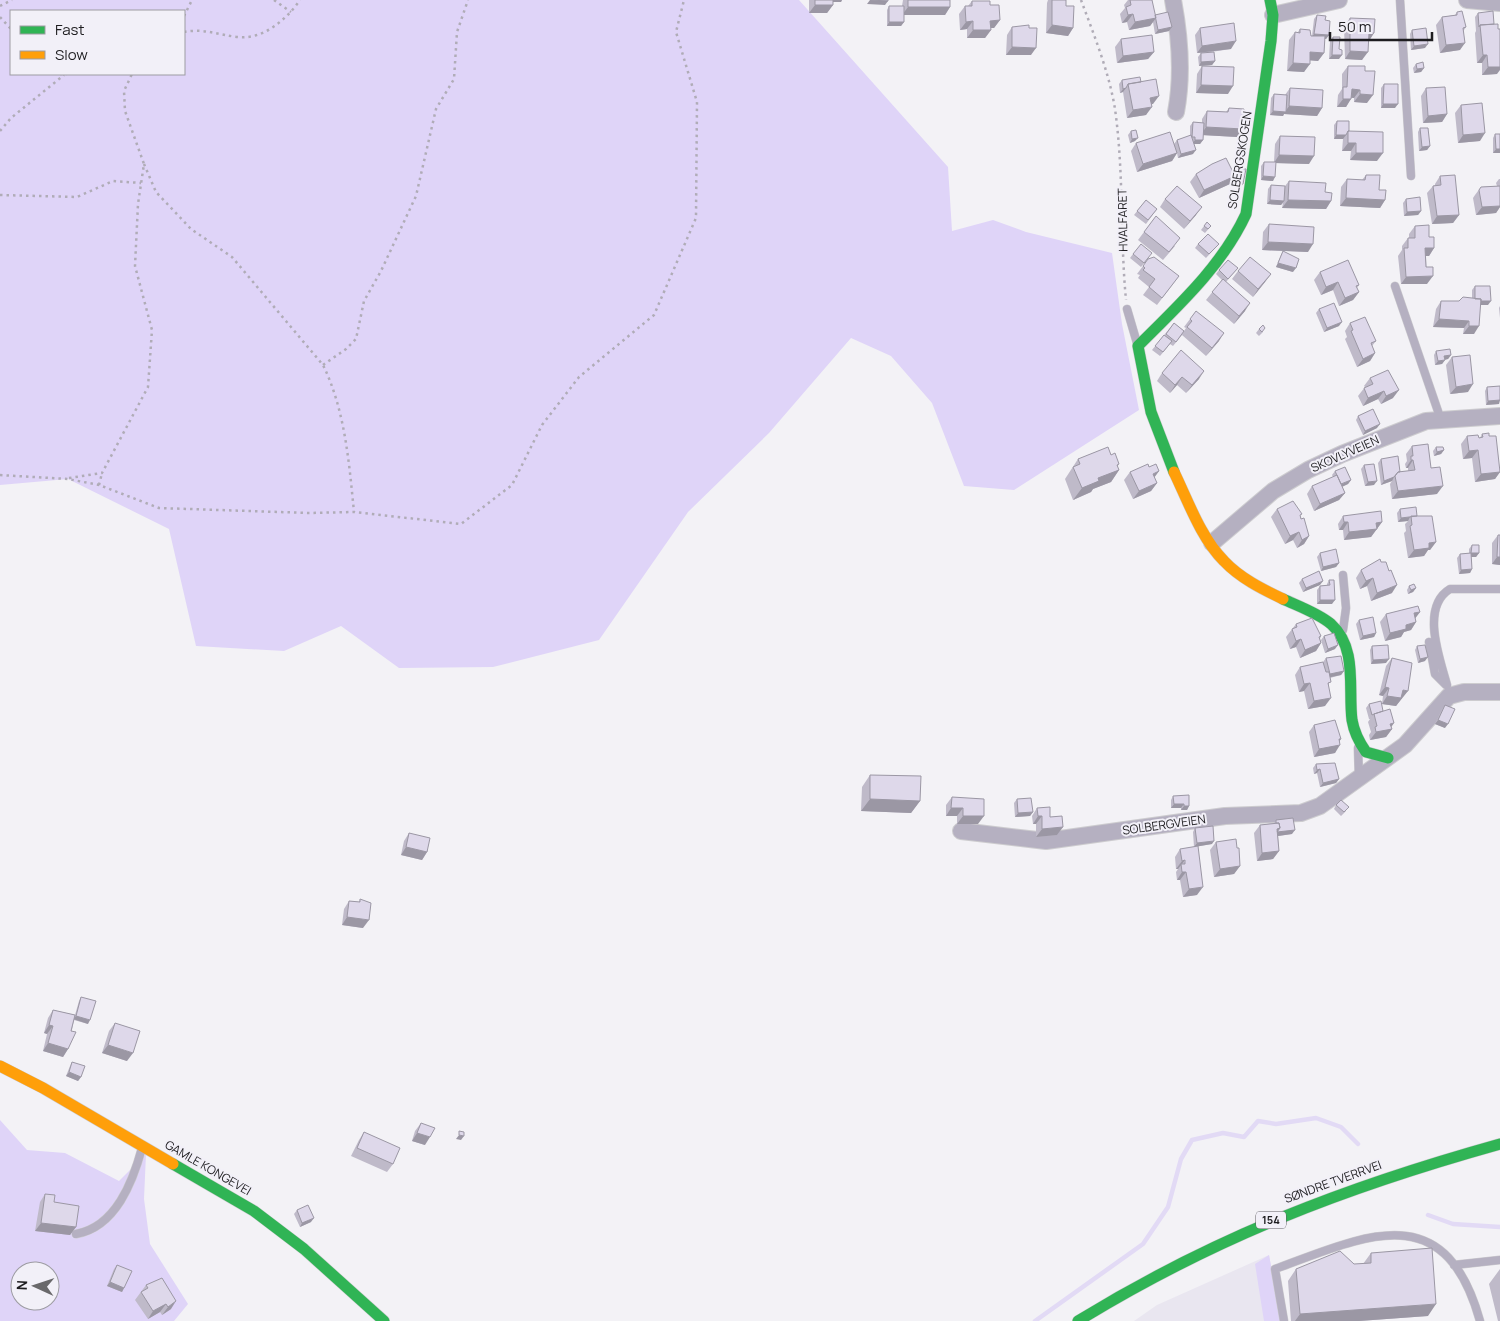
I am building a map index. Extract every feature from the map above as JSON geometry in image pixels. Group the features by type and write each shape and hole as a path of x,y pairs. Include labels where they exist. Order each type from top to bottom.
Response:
{"street":[{"path":"1173,0 1179,41 1180,77 1176,112"},
{"path":"1271,8 1339,0"},
{"path":"1467,0 1500,3"},
{"name":"SOLBERGSKOGEN","path":"1138,346 1168,316 1226,248 1242,224 1252,181 1271,8"},
{"path":"1138,346 1146,396 1161,440 1188,500 1212,544 1224,561 1238,572 1330,623 1343,635 1349,663 1354,722 1358,741 1366,752 1388,758"},
{"name":"SKOVLYVEIEN","path":"1212,544 1272,492 1302,473 1402,429 1426,421 1500,416"},
{"path":"1450,690 1500,692"},
{"name":"SOLBERGVEIEN","path":"961,831 1046,841 1224,816 1301,814 1320,806 1415,737 1450,690"},
{"name":"GAMLE KONGEVEI","path":"0,1066 43,1088 254,1211 304,1249 384,1321"},
{"name":"SØNDRE TVERRVEI","path":"1078,1321 1171,1266 1265,1223 1402,1172 1500,1144"}],"lane":[{"path":"1400,0 1411,176"},
{"path":"1395,286 1441,420"},
{"path":"1127,309 1138,346"},
{"path":"1342,575 1346,608 1343,635"},
{"path":"1450,690 1440,667 1435,636 1435,615 1439,599 1450,589 1500,589"},
{"path":"1429,642 1435,674 1450,690"},
{"path":"1358,741 1356,759 1358,778"},
{"path":"76,1234 91,1229 112,1213 137,1166 143,1146"},
{"path":"1284,1321 1275,1269 1336,1247 1383,1234 1403,1234 1430,1244 1454,1265 1470,1289 1480,1321"},
{"path":"1454,1265 1500,1260"}],"path":[{"path":"0,6 12,0"},
{"path":"185,14 192,0"},
{"path":"274,0 291,12"},
{"path":"185,32 199,29 240,38 261,34 291,12 300,0"},
{"path":"323,365 346,349 356,339 364,301 381,271 416,196 436,109 454,79 457,32 468,0"},
{"path":"0,475 68,479 99,486 159,508 309,514 354,512 461,524 512,485 542,425 579,377 654,315 696,218 697,102 676,32 684,0"},
{"name":"HVALFARET","path":"1081,0 1101,56 1115,109 1122,169 1127,309"},
{"path":"0,17 10,28"},
{"path":"0,131 11,118 64,75"},
{"path":"132,75 124,91 125,111 156,192 191,229 232,258 323,365 333,385 349,457 354,512"},
{"path":"99,486 102,473 148,387 152,330 135,266 144,164"},
{"path":"0,195 77,197 113,181 141,183"},
{"path":"68,479 102,473"}],"shaded area":[{"path":"0,0 799,0 948,167 952,231 993,220 1026,232 1112,253 1122,324 1139,410 1014,490 964,486 932,403 891,356 851,338 769,433 688,512 599,640 493,667 399,668 341,626 284,651 196,646 169,529 68,479 0,485"},
{"path":"0,1120 27,1150 65,1153 119,1181 146,1154 144,1199 150,1244 188,1304 174,1321 0,1321"},
{"path":"1269,1255 1281,1321 1134,1321 1157,1305"},
{"path":"1269,1255 1281,1321 1264,1321 1255,1264"}],"building":[{"path":"815,0 833,0 833,5 815,5"},
{"path":"908,0 950,0 950,7 908,7"},
{"path":"1052,0 1066,0 1066,6 1074,6 1073,28 1052,25"},
{"path":"1130,0 1152,0 1156,18 1135,22 1133,14 1128,15 1126,7 1131,5"},
{"path":"972,1 990,1 990,5 999,5 1000,20 990,21 991,30 973,30 973,21 966,22 965,6 972,6"},
{"path":"889,6 904,6 904,22 889,22"},
{"path":"1462,11 1466,27 1463,28 1465,43 1446,45 1442,17 1457,15 1457,12"},
{"path":"1493,11 1494,24 1480,25 1479,27 1478,13"},
{"path":"1168,12 1172,27 1158,30 1155,15"},
{"path":"1317,15 1326,16 1325,20 1330,21 1329,35 1314,34"},
{"path":"1350,18 1375,19 1374,33 1369,33 1368,52 1350,51"},
{"path":"1234,23 1236,41 1202,46 1200,28"},
{"path":"1498,24 1498,29 1500,29 1500,67 1488,67 1487,55 1483,55 1480,25"},
{"path":"1029,25 1029,28 1037,28 1036,48 1012,47 1012,27"},
{"path":"1426,28 1428,44 1414,46 1412,30"},
{"path":"1300,29 1310,30 1311,36 1325,36 1324,53 1310,52 1310,64 1293,63 1295,32 1300,33"},
{"path":"1152,35 1154,52 1123,56 1121,39"},
{"path":"1333,37 1340,37 1339,49 1342,50 1342,55 1332,55"},
{"path":"1214,52 1215,61 1201,62 1201,53"},
{"path":"1423,62 1424,68 1417,69 1416,64"},
{"path":"1202,66 1234,67 1233,86 1201,85"},
{"path":"1348,66 1365,66 1365,71 1375,71 1373,95 1360,94 1360,90 1352,89 1351,99 1343,99 1343,87 1347,87"},
{"path":"1140,77 1141,82 1128,84 1123,89 1122,80"},
{"path":"1156,79 1159,96 1150,98 1152,107 1133,110 1128,84"},
{"path":"1384,84 1398,84 1398,104 1383,104"},
{"path":"1445,87 1447,114 1428,116 1426,88"},
{"path":"1290,88 1323,90 1322,108 1289,106"},
{"path":"1274,94 1287,95 1286,112 1273,111"},
{"path":"1482,103 1485,133 1463,135 1461,105"},
{"path":"1229,108 1244,109 1243,129 1206,127 1207,111 1228,112"},
{"path":"1337,121 1349,121 1349,131 1346,135 1336,135"},
{"path":"1193,122 1204,123 1203,140 1195,140 1195,137 1192,137"},
{"path":"1420,128 1428,128 1430,146 1422,147"},
{"path":"1136,130 1138,138 1132,139 1131,131"},
{"path":"1348,131 1383,132 1383,153 1356,153 1356,143 1348,143"},
{"path":"1170,132 1177,153 1143,164 1136,143"},
{"path":"1495,134 1500,134 1500,149 1496,149"},
{"path":"1191,135 1196,150 1181,154 1177,140"},
{"path":"1280,136 1315,137 1314,156 1279,155"},
{"path":"1226,158 1235,176 1204,190 1196,174"},
{"path":"1264,162 1276,162 1275,177 1263,176"},
{"path":"1237,168 1246,169 1243,184 1234,182"},
{"path":"1366,175 1380,175 1379,190 1386,190 1385,200 1346,198 1347,179 1365,180"},
{"path":"1455,175 1459,215 1437,216 1433,186 1441,185 1440,176"},
{"path":"1289,181 1326,183 1325,192 1332,193 1331,201 1288,200"},
{"path":"1271,185 1285,186 1284,201 1270,200"},
{"path":"1177,186 1202,207 1190,221 1165,199"},
{"path":"1500,186 1500,206 1482,207 1479,190 1481,187"},
{"path":"1420,197 1421,211 1407,212 1406,199"},
{"path":"1146,200 1157,209 1148,220 1137,211"},
{"path":"1156,216 1180,238 1169,252 1144,232"},
{"path":"1207,222 1211,226 1208,229 1204,226"},
{"path":"1269,224 1314,227 1313,244 1268,242"},
{"path":"1429,225 1429,237 1434,237 1434,248 1425,248 1426,267 1433,267 1433,276 1406,277 1404,248 1408,248 1408,238 1415,238 1415,226"},
{"path":"1208,234 1219,244 1209,254 1198,244"},
{"path":"1141,244 1152,253 1144,263 1133,254"},
{"path":"1283,251 1299,259 1296,268 1278,263"},
{"path":"1154,257 1179,276 1162,298 1149,287 1155,279 1143,270 1145,268 1143,266 1148,259"},
{"path":"1250,257 1271,274 1258,289 1238,271"},
{"path":"1228,260 1238,268 1228,279 1219,270"},
{"path":"1348,260 1359,285 1356,286 1359,292 1345,298 1338,282 1326,287 1320,272"},
{"path":"1223,279 1250,303 1239,316 1212,292"},
{"path":"1475,286 1490,286 1491,301 1475,299"},
{"path":"1463,297 1481,299 1479,326 1469,326 1469,321 1439,319 1441,301 1459,301"},
{"path":"1334,303 1342,322 1327,328 1319,309"},
{"path":"1196,311 1224,333 1212,348 1187,327"},
{"path":"1365,317 1376,341 1371,343 1375,353 1363,359 1351,331 1353,330 1350,323"},
{"path":"1174,323 1184,331 1176,342 1166,334"},
{"path":"1263,325 1265,328 1262,332 1259,329"},
{"path":"1164,335 1172,341 1163,352 1155,346"},
{"path":"1450,349 1451,355 1444,356 1445,360 1438,361 1436,351"},
{"path":"1181,350 1204,371 1192,385 1182,377 1175,385 1162,373"},
{"path":"1470,355 1473,384 1456,387 1452,357"},
{"path":"1388,370 1399,390 1386,396 1384,391 1368,398 1364,388 1373,384 1370,378"},
{"path":"1500,386 1500,400 1488,401 1487,387"},
{"path":"1373,409 1380,424 1365,431 1358,416"},
{"path":"1489,433 1489,436 1496,436 1500,472 1481,474 1478,450 1469,451 1467,436 1478,435 1479,438 1483,437 1482,434"},
{"path":"1428,444 1431,468 1440,467 1443,486 1398,491 1395,476 1398,472 1415,470 1413,460 1411,460 1411,456 1413,456 1412,446"},
{"path":"1108,447 1111,455 1115,453 1119,470 1098,478 1099,481 1082,488 1073,467 1080,464 1078,459"},
{"path":"1436,447 1443,447 1444,450 1437,452"},
{"path":"1398,456 1400,472 1384,481 1381,459"},
{"path":"1148,464 1149,467 1156,464 1159,471 1153,474 1157,483 1139,491 1130,472"},
{"path":"1374,464 1377,481 1368,482 1364,465"},
{"path":"1345,467 1351,480 1341,484 1335,471"},
{"path":"1337,475 1345,493 1320,504 1312,486"},
{"path":"1293,501 1302,514 1300,515 1301,519 1304,518 1309,536 1302,540 1299,532 1290,536 1277,509"},
{"path":"1416,507 1417,516 1401,518 1400,509"},
{"path":"1381,511 1382,522 1376,523 1377,529 1349,532 1348,522 1344,522 1343,516"},
{"path":"1411,516 1432,516 1436,542 1429,543 1429,548 1414,550 1410,526 1412,525"},
{"path":"1498,535 1500,535 1500,557 1497,557"},
{"path":"1472,545 1479,545 1479,553 1471,553"},
{"path":"1336,549 1339,563 1323,567 1320,553"},
{"path":"1471,553 1472,569 1461,570 1460,554"},
{"path":"1380,559 1381,562 1386,562 1397,585 1377,593 1373,578 1366,581 1361,570"},
{"path":"1319,571 1323,581 1306,588 1302,579"},
{"path":"1329,580 1334,580 1335,600 1320,600 1320,586 1330,585"},
{"path":"1414,584 1416,588 1411,590 1409,586"},
{"path":"1418,606 1420,612 1414,613 1416,622 1406,625 1406,629 1390,633 1386,614"},
{"path":"1373,617 1376,633 1363,636 1359,620"},
{"path":"1312,618 1321,636 1319,637 1321,643 1305,650 1301,639 1296,641 1292,629 1297,627 1296,624"},
{"path":"1334,633 1338,645 1328,649 1324,636"},
{"path":"1388,645 1389,659 1373,660 1372,646"},
{"path":"1425,645 1428,657 1420,659 1417,646"},
{"path":"1341,656 1344,671 1330,674 1326,658"},
{"path":"1392,658 1412,663 1408,691 1403,690 1401,698 1387,696 1389,688 1385,687"},
{"path":"1323,662 1326,672 1329,672 1331,682 1328,683 1331,698 1314,701 1310,683 1304,684 1300,667"},
{"path":"1381,701 1383,711 1372,715 1369,704"},
{"path":"1445,705 1455,709 1448,724 1438,720"},
{"path":"1390,709 1394,723 1390,724 1392,729 1376,732 1375,727 1377,726 1374,714"},
{"path":"1335,720 1341,739 1339,739 1340,745 1319,749 1314,725"},
{"path":"1335,763 1339,779 1323,783 1320,769 1317,770 1316,764"},
{"path":"870,775 921,776 920,801 870,799"},
{"path":"1189,795 1189,806 1174,804 1173,796"},
{"path":"952,797 984,799 984,816 963,816 963,808 951,808"},
{"path":"1031,798 1033,812 1018,813 1017,799"},
{"path":"1341,800 1349,807 1344,812 1336,805"},
{"path":"1050,807 1050,817 1062,816 1063,827 1042,829 1042,816 1038,816 1037,808"},
{"path":"1293,818 1295,830 1277,832 1280,828 1276,820"},
{"path":"1279,823 1280,828 1277,829 1279,851 1262,853 1260,825"},
{"path":"1213,826 1214,841 1197,843 1195,828"},
{"path":"409,833 430,838 427,852 406,847"},
{"path":"1236,839 1237,848 1239,848 1240,866 1220,869 1216,842"},
{"path":"1198,846 1203,887 1189,889 1186,872 1182,872 1181,864 1185,864 1185,860 1182,861 1180,849"},
{"path":"360,899 371,903 369,920 347,917 349,901 360,902"},
{"path":"81,997 96,1001 90,1020 76,1016"},
{"path":"53,1010 75,1015 71,1031 76,1032 68,1049 48,1043 53,1026 49,1025"},
{"path":"115,1023 140,1031 133,1053 108,1045"},
{"path":"72,1062 85,1066 81,1077 69,1072"},
{"path":"421,1123 435,1128 430,1137 417,1133"},
{"path":"459,1131 464,1132 464,1136 459,1135"},
{"path":"364,1132 400,1148 393,1164 357,1148"},
{"path":"45,1194 55,1195 54,1202 79,1206 76,1227 41,1223"},
{"path":"308,1205 314,1218 302,1223 297,1210"},
{"path":"1432,1248 1436,1304 1300,1314 1296,1269 1340,1251 1354,1264 1371,1263 1371,1253"},
{"path":"117,1265 132,1271 124,1288 110,1282"},
{"path":"162,1278 176,1301 168,1307 166,1304 153,1311 141,1292 148,1288 146,1285"}],"waterway":[{"path":"1035,1321 1143,1244 1168,1207 1181,1159 1192,1140 1223,1133 1244,1137 1258,1121 1276,1124 1316,1118 1341,1127 1358,1144"},
{"path":"1428,1215 1453,1224 1500,1227"}],"traffic: fast":[{"path":"1174,472 1151,412 1138,346 1212,268 1225,251 1246,214 1271,41 1273,15 1270,0"},
{"path":"1283,599 1320,616 1331,624 1339,634 1345,645 1350,669 1351,708 1355,733 1366,752 1388,758"},
{"path":"1078,1321 1180,1264 1231,1239 1283,1217 1388,1178 1500,1144"},
{"path":"173,1164 254,1211 304,1249 384,1321"}],"traffic: slow":[{"path":"1174,472 1196,519 1216,552 1244,578 1283,599"},
{"path":"0,1066 43,1088 173,1164"}]}
